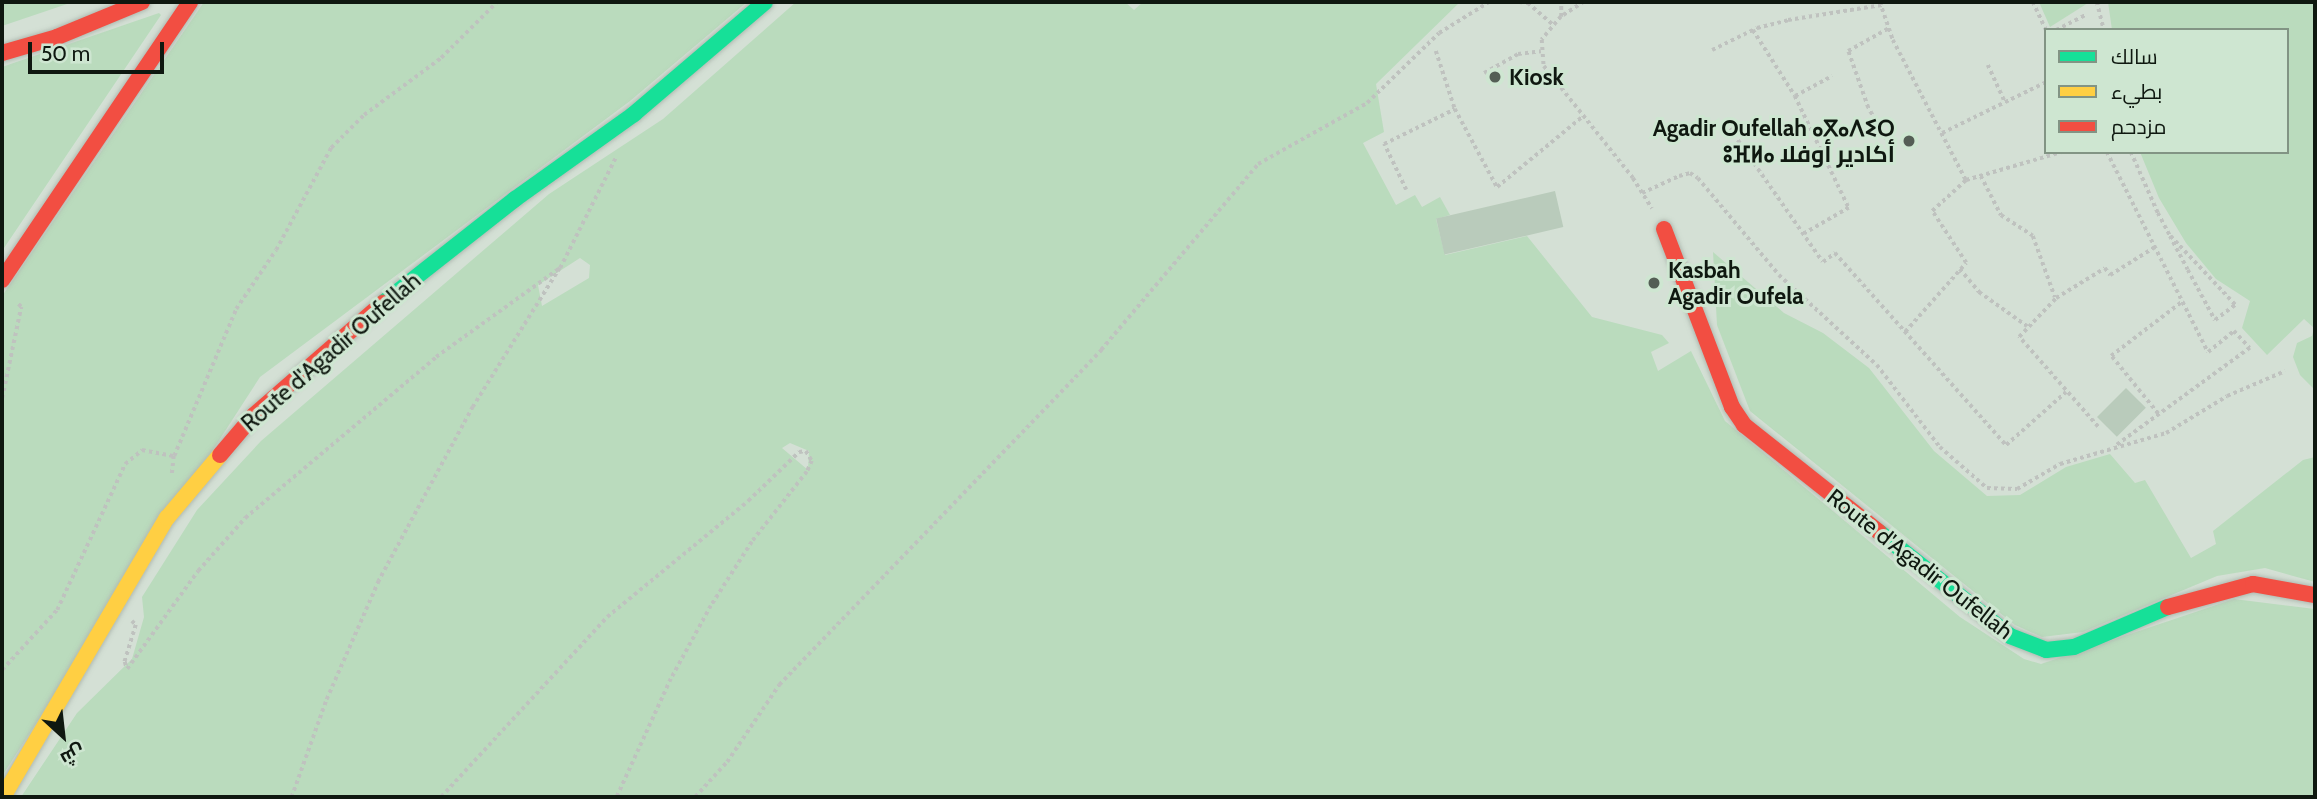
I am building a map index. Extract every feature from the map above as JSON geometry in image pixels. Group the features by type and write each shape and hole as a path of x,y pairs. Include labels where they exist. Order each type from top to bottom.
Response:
{"main road":[{"path":"2,53 11,41 106,2"},
{"path":"11,41 142,2"},
{"path":"2,280 190,2"},
{"name":"Route d'Agadir Oufellah","path":"3,797 167,519 254,415 356,325 515,199 634,114 765,2"},
{"name":"Route d'Agadir Oufellah","path":"1664,229 1736,415 2010,636 2046,650 2074,647 2173,605 2253,584 2315,595"}],"path":[{"path":"171,481 174,456 236,309 276,250 331,148 364,115 440,58 497,2"},
{"path":"695,797 727,762 779,685 1101,350 1258,163 1367,103 1439,33 1489,2"},
{"path":"1519,2 1528,3 1553,25"},
{"path":"1560,17 1561,2"},
{"path":"1584,2 1560,17 1553,25 1541,51 1551,80 1642,193 1664,229"},
{"path":"2034,2 2045,28"},
{"path":"2097,2 2104,28"},
{"path":"1712,50 1753,30 1788,20 1881,4 1889,28 1966,180"},
{"path":"2060,28 2085,16"},
{"path":"1886,139 1868,108 1848,51 1889,28"},
{"path":"1753,30 1794,96 1849,208 1804,234"},
{"path":"1436,51 1455,109 1497,187 1582,117"},
{"path":"1484,73 1518,54 1541,51"},
{"path":"1988,65 2005,102"},
{"path":"1794,96 1832,76"},
{"path":"1942,133 2044,83"},
{"path":"1406,190 1384,144 1455,109"},
{"path":"1726,124 1823,262 1835,253 2006,445 2066,392"},
{"path":"1728,156 1742,146"},
{"path":"292,797 326,702 379,581 473,407 560,268 618,152"},
{"path":"1905,332 1966,263 1933,211 1966,180 2055,154"},
{"path":"2108,154 2208,352 2234,331 2250,348 2115,446"},
{"path":"2132,154 2170,236 2215,320 2235,305 2170,236"},
{"path":"1642,193 1690,173 1698,178 1779,275 1877,365 1940,447 1987,488 2017,489 2060,464 2166,433 2227,396 2285,371"},
{"path":"1981,176 2001,215 2033,236 2056,298"},
{"path":"2098,427 2019,337 2056,298 2105,268 2110,275 2155,247"},
{"path":"118,603 136,625 125,662 127,669 198,571 245,518 425,366 560,268"},
{"path":"1960,269 1979,292 2027,326"},
{"path":"2,398 21,307 12,299"},
{"path":"2158,414 2111,356 2183,302"},
{"path":"2,670 57,610 125,464 142,450 174,456"},
{"path":"441,797 607,617 748,501 799,452 806,451 812,461 807,472 752,542 711,606 671,679 617,797"}],"green space":[{"path":"2,2 73,2 2,26"},
{"path":"204,2 747,2 630,101 260,377 2,776 2,296"},
{"path":"796,2 1125,2 1134,10 1143,2 1460,2 1376,84 1384,132 1363,143 1396,205 1415,195 1422,207 1440,197 1450,215 1436,219 1445,255 1527,236 1592,317 1662,335 1669,343 1651,352 1658,371 1691,351 1725,421 1960,617 2024,659 2041,664 2234,599 2315,609 2315,797 21,797 77,713 132,659 144,617 142,597 197,510 261,441 549,194 663,119","holes":["580,258 590,265 589,278 542,306 538,285","790,443 809,451 808,470 782,448"]},
{"path":"2039,2 2088,2 2088,3 2050,27"},
{"path":"2108,2 2315,2 2315,390 2300,375 2293,357 2297,343 2312,336 2314,328 2304,319 2267,355 2242,328 2250,301 2216,279 2186,243 2159,198 2141,154 2289,154 2289,28 2112,28"},
{"path":"159,13 161,15 2,251 2,67"},
{"path":"1713,252 1784,313 1823,333 1869,368 1934,451 1987,496 2020,495 2066,467 2110,454 2135,483 2145,480 2191,558 2216,544 2213,531 2303,460 2315,457 2315,582 2265,568 2217,576 2083,632 2042,637 2015,625 1750,411 1717,325"}],"building":[{"path":"1555,191 1563,227 1444,254 1436,218"},
{"path":"2126,388 2146,408 2117,437 2097,417"}],"traffic: fast":[{"path":"383,303 515,199 634,114 765,2"},
{"path":"1879,532 2010,636 2046,650 2074,647 2168,607"}],"traffic: slow":[{"path":"3,797 167,518 220,455"}],"traffic: jam":[{"path":"2,53 57,37 142,2"},
{"path":"2,280 190,2"},
{"path":"1664,229 1732,407 1744,425 1879,532"},
{"path":"220,455 254,415 383,303"},
{"path":"2168,607 2253,584 2315,595"}],"place":[{"name":"Kiosk","path":"1495,77"},
{"name":"Agadir Oufellah ⴰⴳⴰⴷⵉⵔ ⵓⴼⵍⴰ أكادير أوفلا","path":"1909,141"},
{"name":"Kasbah Agadir Oufela","path":"1654,283"}]}
